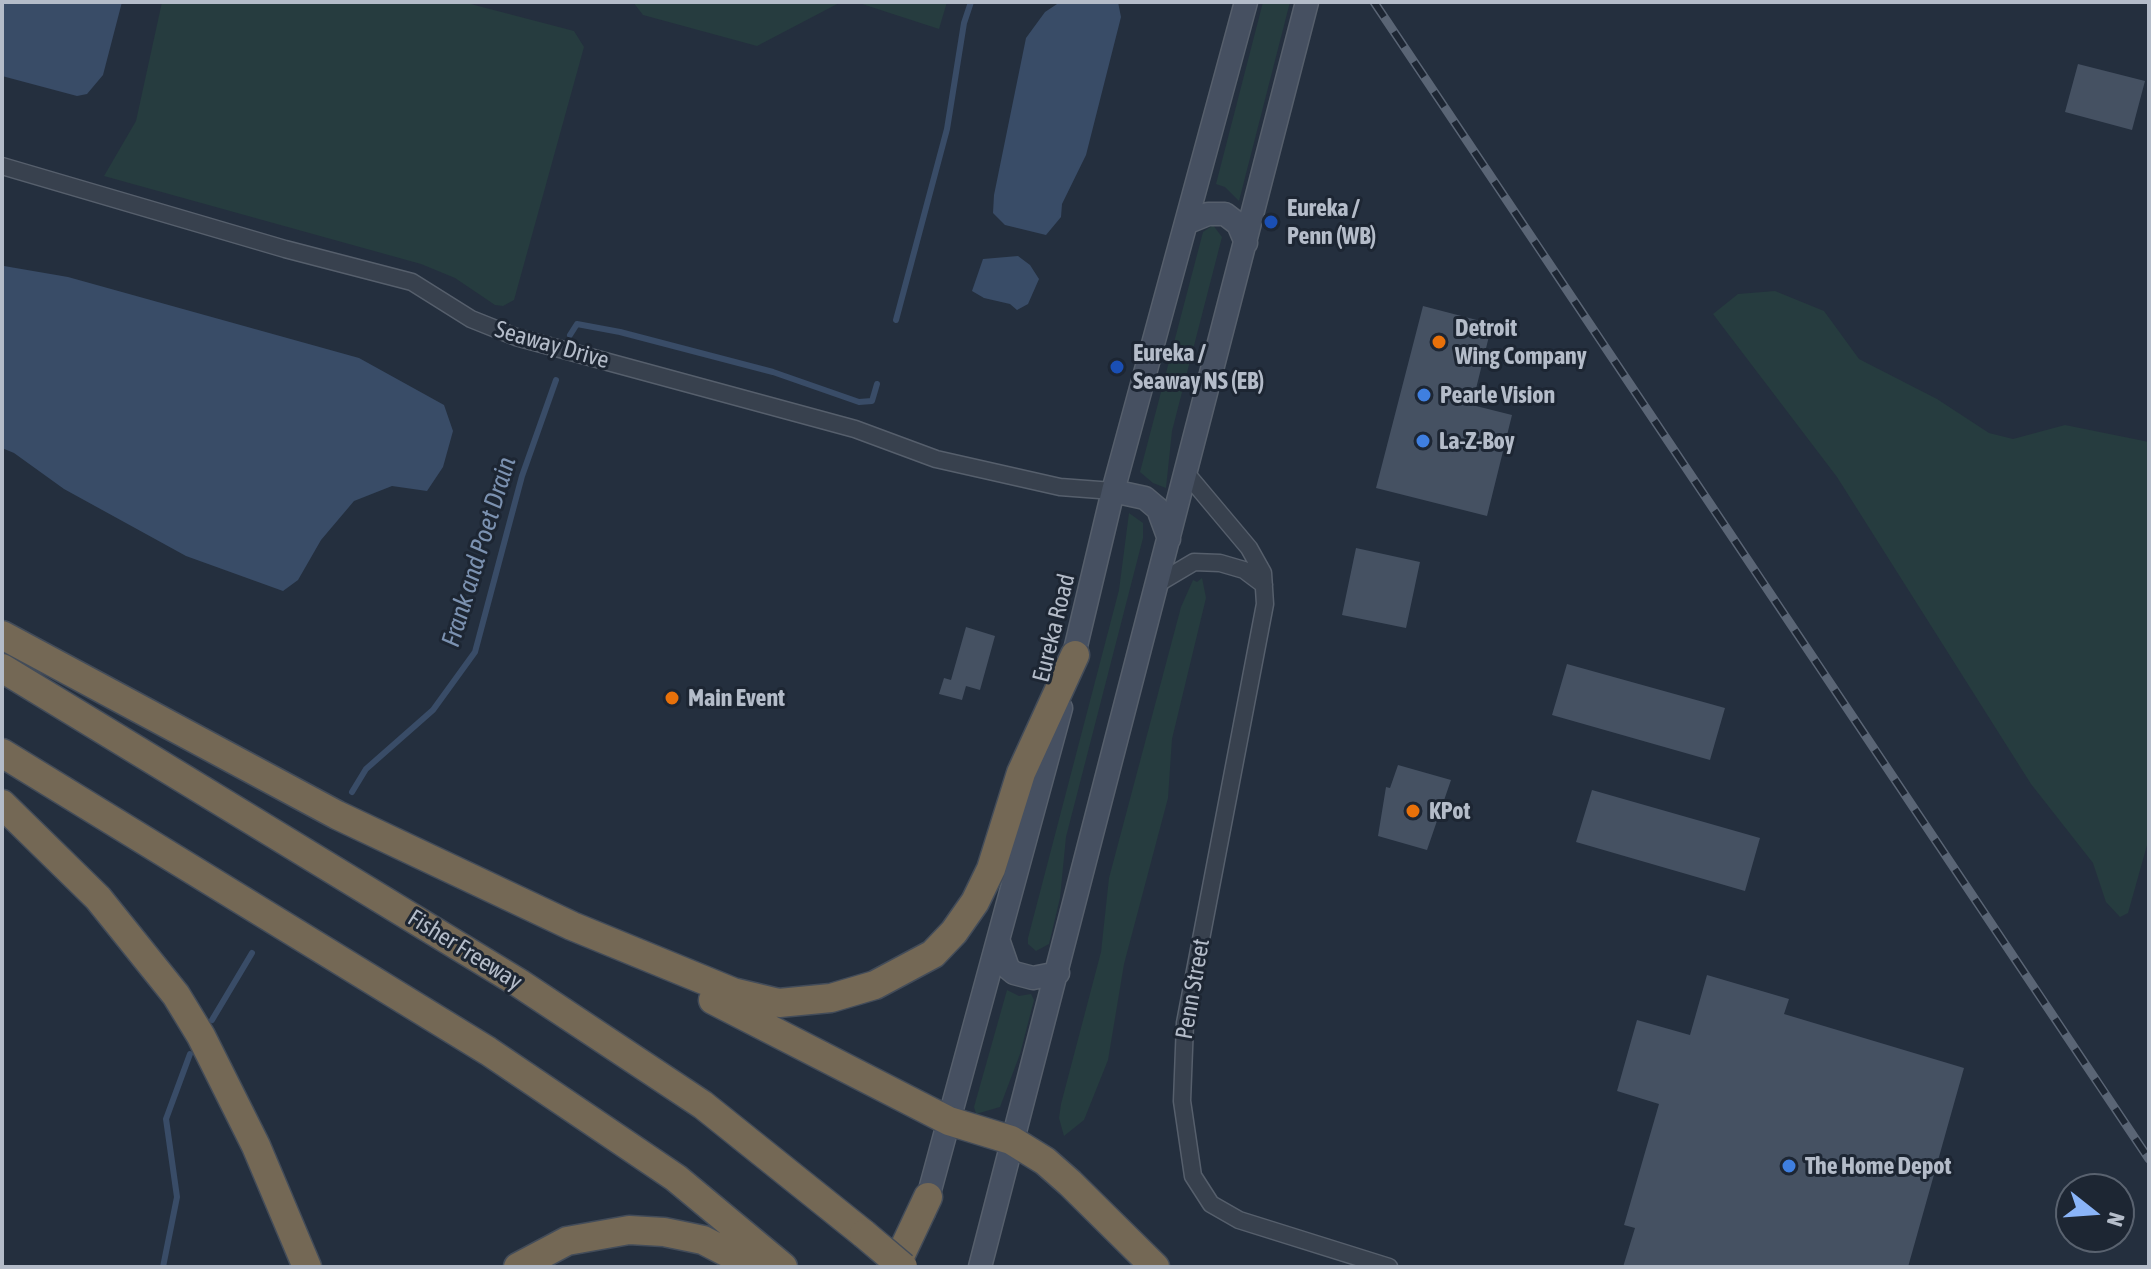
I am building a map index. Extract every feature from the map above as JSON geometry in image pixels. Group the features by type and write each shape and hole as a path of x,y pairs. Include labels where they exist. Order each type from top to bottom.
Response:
{"highway":[{"path":"2,635 337,815 572,926 949,1121 1011,1140 1062,1175 1155,1267"},
{"path":"572,926 733,992 779,1003 857,992 909,969 933,954 975,902 991,869 1021,773 1075,655"},
{"name":"Fisher Freeway","path":"2,668 532,991 703,1105 903,1267"},
{"path":"2,753 488,1051 676,1178 783,1267"},
{"path":"2,804 98,898 176,995 201,1036 256,1146 307,1267"},
{"path":"895,1267 928,1197"},
{"path":"518,1267 567,1241 629,1230 664,1232 703,1240 755,1267"}],"main road":[{"name":"Eureka Road","path":"910,1267 1075,655 1113,491 1246,2"},
{"path":"980,1267 1307,2"},
{"path":"1186,223 1208,214 1225,214 1238,224 1246,243"},
{"path":"1113,491 1145,498 1158,509 1169,539"},
{"path":"999,941 1008,968 1014,973 1033,978 1058,973"}],"street":[{"name":"Seaway Drive","path":"2,166 285,249 412,282 471,319 516,337 855,429 936,459 1060,487 1113,491"},
{"name":"Penn Street","path":"1186,473 1249,548 1263,573 1265,604 1257,660 1185,1023 1182,1101 1193,1176 1211,1204 1239,1220 1389,1267"},
{"path":"1157,584 1194,562 1220,563 1244,570 1264,585"}],"green space":[{"path":"162,2 463,2 574,31 584,47 514,300 503,306 495,305 455,278 421,264 104,176 136,121"},
{"path":"633,2 841,2 757,46 643,15"},
{"path":"856,2 947,2 939,29"},
{"path":"1263,2 1290,2 1239,201 1225,187 1216,184"},
{"path":"1213,225 1222,237 1172,431 1166,488 1153,483 1140,472 1203,232"},
{"path":"1775,291 1824,311 1859,359 1937,399 1989,433 2013,439 2065,425 2149,442 2149,838 2128,913 2120,917 2106,902 2093,863 2031,784 1837,477 1713,314 1738,294"},
{"path":"1129,513 1143,523 1143,538 1066,837 1060,898 1049,944 1036,951 1028,944 1028,938 1119,590"},
{"path":"1202,578 1206,598 1172,739 1168,798 1124,964 1108,1060 1084,1120 1064,1136 1059,1118 1061,1104 1101,952 1109,878 1181,607 1193,580 1197,582"},
{"path":"1007,990 1019,996 1031,994 1034,1000 1020,1054 1000,1107 976,1114 974,1107"}],"water":[{"path":"2,2 122,2 103,75 87,94 77,96 2,76"},
{"path":"1060,2 1118,2 1121,17 1086,155 1062,204 1061,217 1046,235 1005,225 993,213 994,195 1026,38 1045,12"},
{"path":"1018,256 1030,265 1039,279 1028,304 1017,310 1010,304 984,298 972,291 983,259"},
{"path":"4,266 68,277 359,358 444,405 453,431 443,467 427,491 392,486 354,501 321,540 298,580 283,591 186,556 64,489 14,453 2,448"}],"building":[{"path":"2078,64 2145,81 2132,130 2065,112"},
{"path":"1423,306 1492,324 1472,405 1512,415 1487,516 1376,488"},
{"path":"1356,548 1420,562 1406,628 1342,615"},
{"path":"966,627 995,636 980,690 966,686 962,700 939,694 944,678 951,680"},
{"path":"1567,664 1725,708 1710,760 1552,715"},
{"name":"KPot","path":"1398,765 1451,780 1427,850 1378,836 1386,787 1390,788"},
{"path":"1592,790 1760,838 1745,891 1576,842"},
{"name":"The Home Depot","path":"1707,975 1789,999 1784,1014 1964,1068 1908,1267 1623,1267 1635,1228 1624,1225 1659,1104 1617,1091 1637,1020 1690,1035"}],"waterway":[{"name":"Frank and Poet Drain","path":"896,320 947,129 964,23 971,2"},
{"name":"Frank and Poet Drain","path":"570,335 577,324 620,332 773,372 859,402 872,401 877,384"},
{"name":"Frank and Poet Drain","path":"352,792 366,769 433,710 475,652 522,476 556,380"},
{"name":"Frank and Poet Drain","path":"212,1020 252,953"},
{"name":"Frank and Poet Drain","path":"163,1267 177,1197 166,1119 190,1054"}],"railway":[{"path":"1374,2 2149,1159"}],"place":[{"name":"Eureka / Penn (WB)","path":"1271,222"},
{"name":"Detroit Wing Company","path":"1439,342"},
{"name":"Eureka / Seaway NS (EB)","path":"1117,367"},
{"name":"Pearle Vision","path":"1424,395"},
{"name":"La-Z-Boy","path":"1423,441"},
{"name":"Main Event","path":"672,698"},
{"name":"KPot","path":"1413,811"},
{"name":"The Home Depot","path":"1789,1166"}]}
